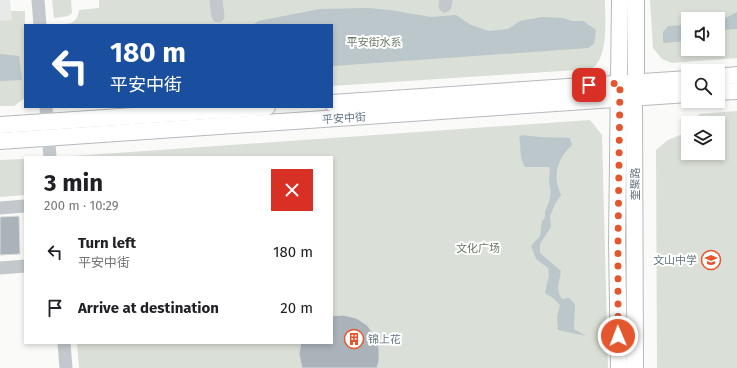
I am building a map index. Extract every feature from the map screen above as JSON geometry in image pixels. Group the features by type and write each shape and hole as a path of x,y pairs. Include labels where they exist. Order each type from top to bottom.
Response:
{"main road":[{"name":"奎聚路","path":"620,0 620,83 627,99 635,368"},
{"name":"奎聚路","path":"619,368 618,242 627,99 636,82 636,0"},
{"path":"725,76 737,75"},
{"name":"平安中街","path":"333,103 681,79"},
{"path":"725,92 737,91"},
{"name":"平安中街","path":"0,141 47,122 627,99 681,95"},
{"name":"平安中街","path":"0,125 252,108"}],"street":[{"path":"38,0 40,24"},
{"path":"216,0 218,16"},
{"path":"47,122 50,156"},
{"path":"0,208 24,206"},
{"path":"0,268 24,266"},
{"path":"64,344 66,368"}],"shaded area":[{"path":"0,0 10,0 12,20 0,21"},
{"path":"368,8 431,17 456,15 471,25 489,31 508,29 520,21 542,17 563,18 572,21 583,21 596,30 594,44 588,48 333,66 333,24 254,24 258,21 320,9"},
{"path":"737,12 737,29 725,30 725,18"},
{"path":"681,25 681,42 663,43 663,32 668,26"},
{"path":"0,54 19,56 22,80 0,81"},
{"path":"523,135 570,138 572,145 563,156 558,168 557,181 561,195 550,216 551,227 540,244 540,253 561,271 558,287 559,294 562,299 569,298 575,304 574,329 586,336 558,330 557,317 560,305 545,293 549,275 548,268 536,259 531,246 540,236 542,221 545,218 545,211 549,202 551,192 549,183 550,167 525,167 521,155 519,137"}],"green space":[{"path":"52,0 71,0 72,13 68,16 54,18"},
{"name":"平安街水系","path":"99,0 605,0 605,38 601,57 597,64 591,69 333,86 333,24 66,24 75,21 79,10 99,8"},
{"path":"650,0 737,0 737,58 672,63 662,59 653,48"},
{"path":"11,11 25,11 24,99 14,106 0,106 0,21 12,20"},
{"name":"文山中学","path":"737,111 737,368 657,368 656,150 668,140 681,134 681,160 725,160 725,116 697,116 699,114"},
{"name":"文化广场","path":"590,120 602,135 608,368 79,368 77,344 333,344 333,156 73,156"},
{"path":"24,159 24,195 0,197 0,160"}],"building":[{"path":"19,216 20,254 0,255 0,217"},
{"name":"锦上花","path":"343,315 356,318 367,325 375,336 379,348 379,361 377,368 302,368 299,354 301,344 333,344 333,316"}],"place":[{"name":"文山中学","path":"711,260"},
{"name":"锦上花","path":"354,339"}],"route":[{"path":"589,85 620,83 618,336"}]}
